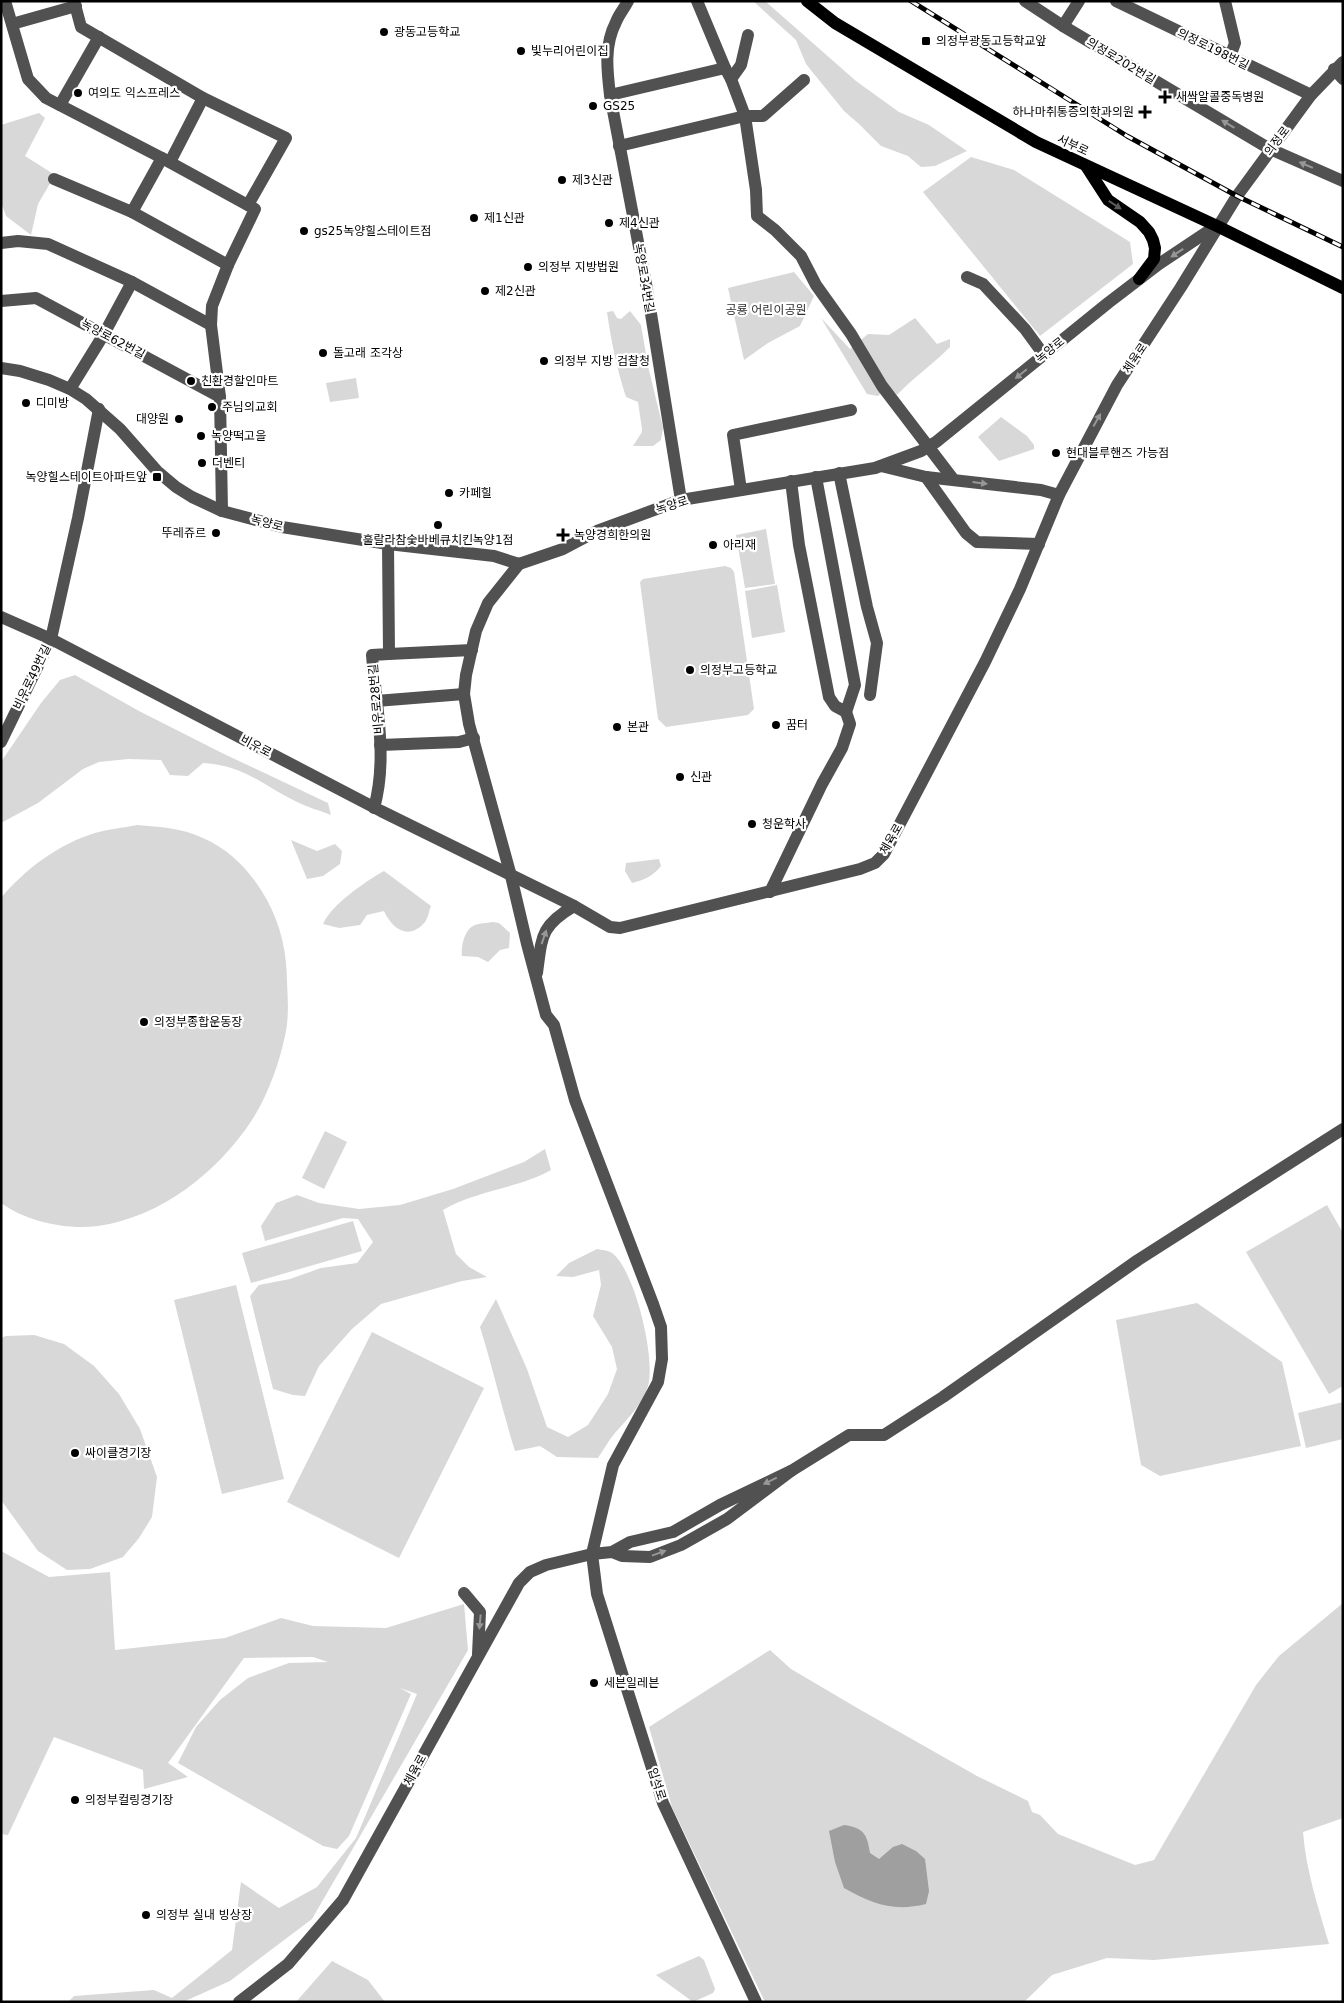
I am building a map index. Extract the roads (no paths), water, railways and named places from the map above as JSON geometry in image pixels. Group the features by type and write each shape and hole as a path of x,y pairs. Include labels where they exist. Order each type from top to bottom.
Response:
{"main road":[{"name":"서부로","path":"807,1 835,23 1036,142 1217,226 1343,288"},
{"path":"1086,166 1108,200 1140,222 1153,240 1155,248 1154,259 1139,279"}],"street":[{"path":"4,1 28,78 46,98 166,160 255,209 228,265 212,306 212,325 220,397 222,511"},
{"name":"녹양로34번길","path":"628,1 616,20 608,42 607,69 619,146 647,289 681,500"},
{"path":"697,1 745,116 758,216 776,230 801,256 816,285 852,334 882,386 953,479"},
{"name":"의정로202번길","path":"1025,1 1063,26 1270,149 1343,181"},
{"path":"1063,26 1079,1"},
{"name":"의정로198번길","path":"1116,1 1311,95"},
{"path":"1224,1 1236,43 1230,57"},
{"path":"12,24 75,4 81,27 204,98 286,138 248,205"},
{"path":"610,96 728,74 741,65 748,35"},
{"path":"60,105 99,37"},
{"name":"의정로","path":"1217,226 1270,149 1311,95 1341,65"},
{"path":"619,146 745,116 763,116 804,80"},
{"path":"132,212 204,98"},
{"path":"54,179 132,212 228,265"},
{"name":"녹양로","path":"1,368 35,376 70,389 99,409 120,429 157,471 176,487 222,511 282,528 388,544 494,556 519,564 563,549 597,531 681,500 881,466 927,447 1139,279 1217,226"},
{"name":"체육로","path":"511,876 574,906 610,927 620,928 860,869 875,862 884,854 985,662 1039,544 1059,495 1117,385 1181,287 1217,226"},
{"path":"1,243 18,241 48,244 132,282 212,325"},
{"path":"967,277 983,284 1025,329 1044,355"},
{"path":"70,389 104,334 132,282"},
{"name":"녹양로62번길","path":"1,301 36,298 220,397"},
{"path":"51,639 78,518 99,409"},
{"path":"741,490 733,435 851,410"},
{"path":"881,466 926,477 1041,490 1059,495"},
{"path":"839,473 867,607 877,644 870,695"},
{"path":"770,892 822,784 842,748 850,724 846,712 855,685 816,477"},
{"path":"926,477 966,533 977,542 1039,544"},
{"path":"791,481 799,545 829,697 836,706 846,712"},
{"name":"비우로28번길","path":"374,808 380,786 380,745 372,655 389,654 388,544"},
{"name":"입석로","path":"519,564 488,603 476,631 466,675 464,694 469,724 511,876 546,1015 554,1025 574,1100 660,1326 662,1359 658,1382 612,1464 592,1554 597,1594 663,1803 756,2002"},
{"name":"비우로","path":"1,616 51,639 374,808 511,876"},
{"name":"비우로49번길","path":"1,742 51,639"},
{"path":"389,654 472,650"},
{"path":"376,701 464,694"},
{"path":"380,745 459,742 474,738"},
{"path":"536,980 542,936 554,918 574,906"},
{"path":"612,1552 630,1542 673,1532 720,1505 791,1470 848,1435 884,1435 943,1397 1138,1260 1343,1129"},
{"path":"612,1552 622,1556 650,1557 681,1545 727,1519 791,1470"},
{"name":"체육로","path":"239,2002 288,1964 343,1900 519,1584 530,1572 546,1566 592,1554 612,1552"},
{"path":"464,1592 480,1612 477,1658"}],"railway":[{"path":"911,1 1127,136 1237,196 1343,247"}],"place":[{"name":"광동고등학교","path":"384,32"},
{"name":"의정부광동고등학교앞","path":"926,41"},
{"name":"빛누리어린이집","path":"521,51"},
{"name":"여의도 익스프레스","path":"78,93"},
{"name":"새싹알콜중독병원","path":"1165,97"},
{"name":"GS25","path":"593,106"},
{"name":"하나마취통증의학과의원","path":"1145,112"},
{"name":"제3신관","path":"562,180"},
{"name":"제1신관","path":"474,218"},
{"name":"제4신관","path":"609,223"},
{"name":"gs25녹양힐스테이트점","path":"304,231"},
{"name":"의정부 지방법원","path":"528,267"},
{"name":"제2신관","path":"485,291"},
{"name":"돌고래 조각상","path":"323,353"},
{"name":"의정부 지방 검찰청","path":"544,361"},
{"name":"친환경할인마트","path":"191,381"},
{"name":"디미방","path":"26,403"},
{"name":"주님의교회","path":"212,407"},
{"name":"대양원","path":"179,419"},
{"name":"녹양떡고을","path":"201,436"},
{"name":"현대블루핸즈 가능점","path":"1056,453"},
{"name":"더벤티","path":"202,463"},
{"name":"녹양힐스테이트아파트앞","path":"157,477"},
{"name":"카페힐","path":"449,493"},
{"name":"훌랄라참숯바베큐치킨녹양1점","path":"438,525"},
{"name":"뚜레쥬르","path":"216,533"},
{"name":"녹양경희한의원","path":"563,535"},
{"name":"아리재","path":"713,545"},
{"name":"의정부고등학교","path":"690,670"},
{"name":"꿈터","path":"776,725"},
{"name":"본관","path":"617,727"},
{"name":"신관","path":"680,777"},
{"name":"청운학사","path":"752,824"},
{"name":"의정부종합운동장","path":"144,1022"},
{"name":"싸이클경기장","path":"75,1453"},
{"name":"세븐일레븐","path":"594,1683"},
{"name":"의정부컬링경기장","path":"75,1800"},
{"name":"의정부 실내 빙상장","path":"146,1915"}],"park label":[{"name":"공룡 어린이공원","path":"766,310"}]}
